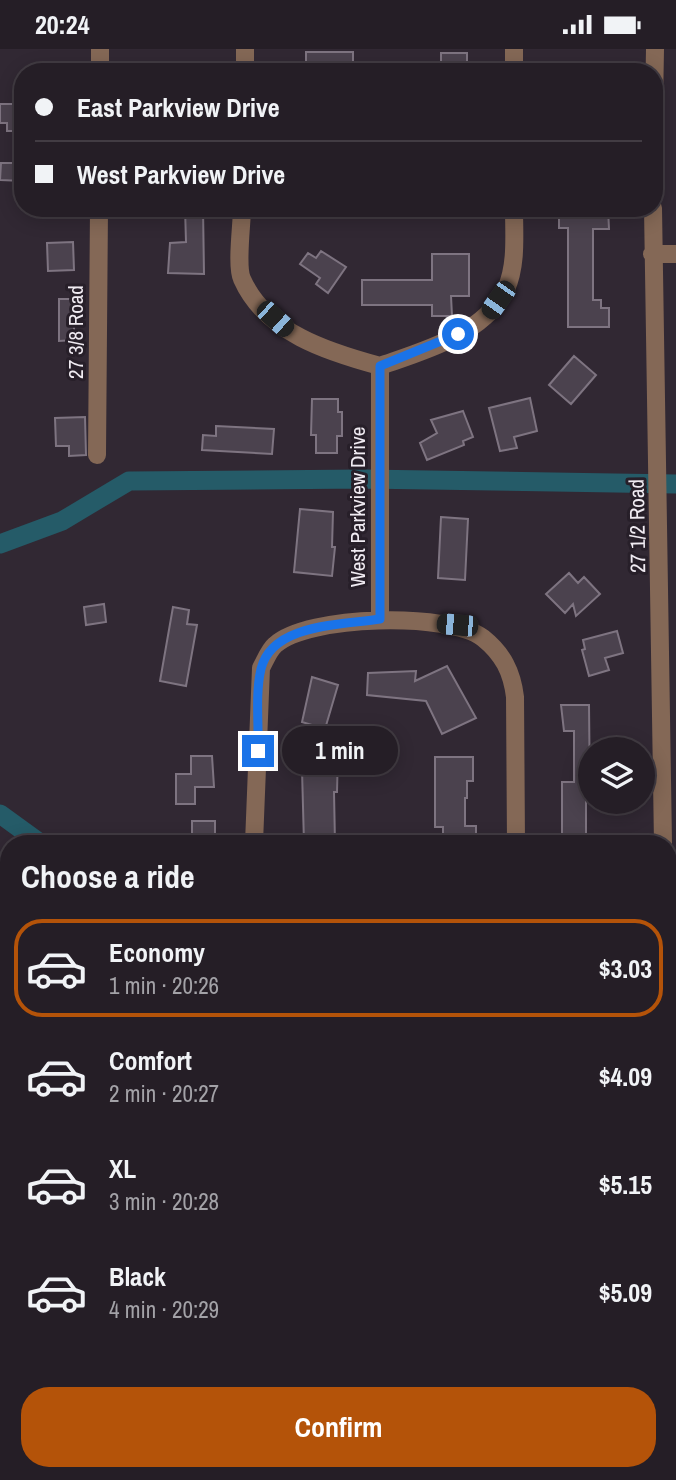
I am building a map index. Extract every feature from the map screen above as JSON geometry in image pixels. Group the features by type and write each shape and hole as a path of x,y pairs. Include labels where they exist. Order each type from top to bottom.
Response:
{"street":[{"name":"27 3/8 Road","path":"97,455 99,217"},
{"path":"242,217 241,277 261,306 289,332 331,353 380,366 417,353 470,328 490,311 506,288 514,252 514,217"},
{"name":"27 1/2 Road","path":"653,217 652,254 669,636 663,835"},
{"path":"652,254 676,254"},
{"name":"West Parkview Drive","path":"380,366 380,619"},
{"path":"254,835 261,668 275,645 300,631 380,619 457,625 481,636 501,655 512,675 515,697 516,835"}],"building":[{"path":"306,52 353,52 353,63 306,63"},
{"path":"441,53 467,53 467,63 441,63"},
{"path":"0,104 14,104 14,131 7,131 7,123 0,123"},
{"path":"1,163 14,163 14,181 0,180"},
{"path":"185,217 203,217 204,274 168,273 170,243 186,242"},
{"path":"559,217 608,217 609,229 593,229 593,300 601,300 601,308 609,308 609,327 568,327 568,228 559,228"},
{"path":"73,242 74,270 48,271 47,243"},
{"path":"321,251 346,267 328,293 316,284 320,278 300,264 308,253 316,258"},
{"path":"432,254 469,254 469,296 451,296 452,316 432,316 432,305 362,305 362,280 432,280"},
{"path":"59,299 80,299 80,326 74,326 74,340 59,341"},
{"path":"574,356 596,375 571,404 549,385"},
{"path":"530,398 537,431 514,437 517,448 500,451 489,408"},
{"path":"312,399 338,399 338,412 342,412 342,436 337,436 337,453 316,453 316,435 311,435"},
{"path":"463,411 473,437 463,441 464,445 427,460 420,443 437,433 431,420"},
{"path":"85,417 86,455 69,456 69,446 56,446 55,418"},
{"path":"216,426 274,429 272,454 202,450 203,435 216,436"},
{"path":"300,509 333,512 332,547 335,547 332,576 294,572"},
{"path":"441,517 468,519 465,580 438,578"},
{"path":"569,573 578,583 584,577 600,594 576,616 573,604 565,613 546,594"},
{"path":"104,604 106,622 86,625 84,607"},
{"path":"173,607 189,610 187,624 197,625 186,686 160,681"},
{"path":"617,631 623,653 605,658 609,670 589,676 582,650 585,649 583,640"},
{"path":"447,666 476,718 442,734 426,701 367,695 368,673 416,671 415,681"},
{"path":"312,677 338,685 325,729 302,722"},
{"path":"561,705 589,705 589,737 578,737 578,814 586,814 586,835 562,835 562,782 574,782 574,731 564,731"},
{"path":"313,749 338,751 337,792 334,792 335,835 304,835 302,770 312,770"},
{"path":"191,756 212,756 214,787 195,787 195,804 176,804 176,774 191,774"},
{"path":"435,757 473,757 473,781 467,781 465,798 465,826 476,826 476,835 443,835 443,827 435,827"},
{"path":"192,821 215,821 215,835 192,835"}],"waterway":[{"path":"0,544 62,521 129,481 364,479 676,484"},
{"path":"0,814 29,835"}],"route":[{"path":"258,751 261,668 275,645 300,631 380,619 380,366 458,334"}]}
